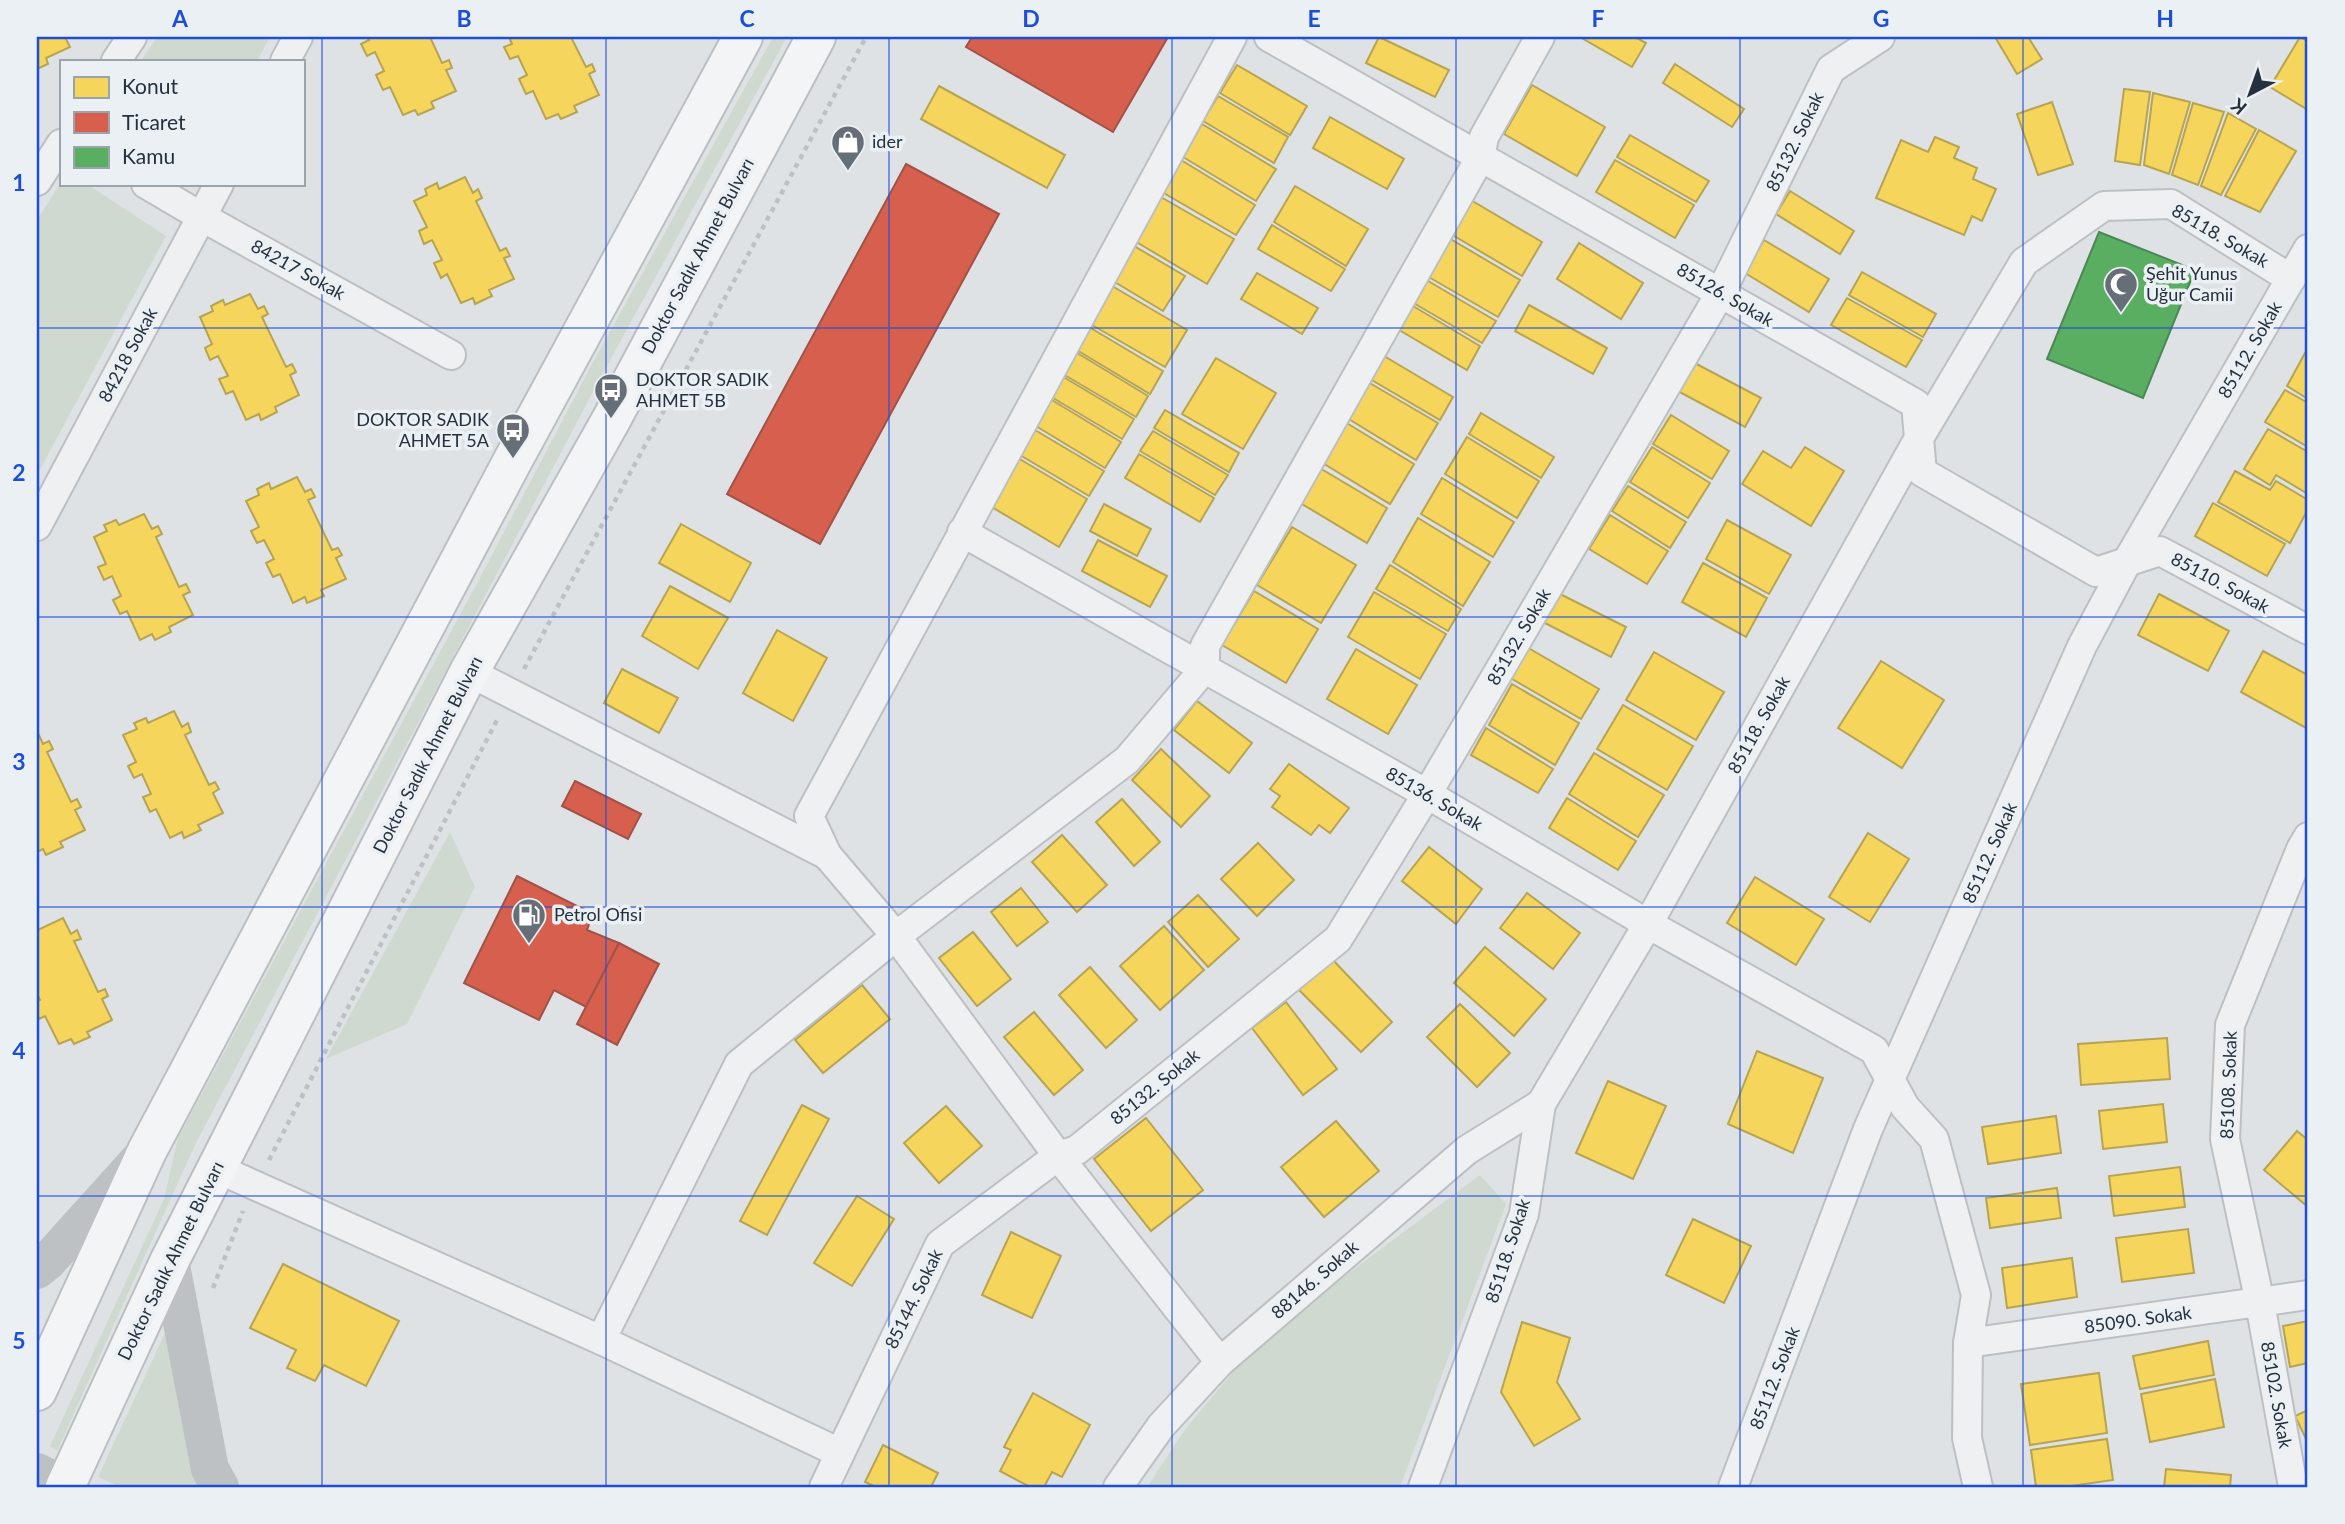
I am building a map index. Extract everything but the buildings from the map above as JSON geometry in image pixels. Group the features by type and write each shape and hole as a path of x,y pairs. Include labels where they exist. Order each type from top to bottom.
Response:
{"main road":[{"path":"37,1391 147,1151 513,460 743,37"},
{"name":"Doktor Sadık Ahmet Bulvarı","path":"58,1483 469,672 611,420 816,37"},
{"path":"37,1270 147,1151"},
{"path":"170,1260 210,1469 220,1487"}],"street":[{"path":"117,60 132,37"},
{"path":"286,60 298,37"},
{"path":"1220,1362 1058,1156 896,936 827,855 809,816 1232,37"},
{"name":"85126. Sokak","path":"1269,37 1916,404 1922,472 2096,572 2128,560"},
{"path":"601,1340 739,1064 896,936 1126,760 1206,668 1205,646 1480,158 1485,137 1540,37"},
{"name":"85132. Sokak","path":"1058,1156 1077,1150 1338,939 1427,794 1721,292 1831,69 1880,37"},
{"path":"37,181 60,146"},
{"name":"84217 Sokak","path":"149,186 451,355"},
{"name":"84218 Sokak","path":"37,526 218,186"},
{"name":"85118. Sokak","path":"1423,1487 1524,1214 1541,1104 1648,924 1919,438 2024,262 2104,206 2171,204 2291,279"},
{"name":"85112. Sokak","path":"1733,1487 1868,1129 2082,646 2128,560 2308,249"},
{"name":"85136. Sokak","path":"962,532 1206,668 1648,924 1874,1050 1889,1082 1905,1107 1934,1139 1976,1295 1968,1343 1967,1438 1978,1487"},
{"name":"85110. Sokak","path":"2128,560 2160,551 2308,630"},
{"path":"469,672 827,855"},
{"name":"85108. Sokak","path":"2260,1303 2225,1139 2230,1025 2308,836"},
{"name":"88146. Sokak","path":"1118,1487 1161,1426 1220,1362 1467,1150 1541,1104"},
{"name":"85144. Sokak","path":"824,1487 940,1244 1058,1156"},
{"path":"216,1168 601,1340 840,1453"},
{"name":"85090. Sokak","path":"1968,1343 2308,1296"},
{"name":"85102. Sokak","path":"2260,1303 2293,1487"}],"path":[{"path":"210,1296 244,1208 319,1059 511,694 866,37"}],"shaded area":[{"path":"157,37 270,37 258,60 142,60"},
{"path":"773,37 787,37 603,373 195,1145 57,1451 50,1446 164,1199 178,1138 591,366"},
{"path":"60,184 60,186 90,186 166,236 37,475 37,220"},
{"path":"450,832 475,887 407,1024 326,1059"},
{"path":"1480,1175 1506,1204 1400,1487 1147,1487 1184,1431 1236,1368 1346,1275"},
{"path":"175,1312 209,1487 121,1487 98,1477"}],"place":[{"name":"ider","path":"848,172"},
{"name":"Şehit Yunus Uğur Camii","path":"2121,314"},
{"name":"DOKTOR SADIK AHMET 5B","path":"611,420"},
{"name":"DOKTOR SADIK AHMET 5A","path":"513,460"},
{"name":"Petrol Ofisi","path":"529,945"}]}
